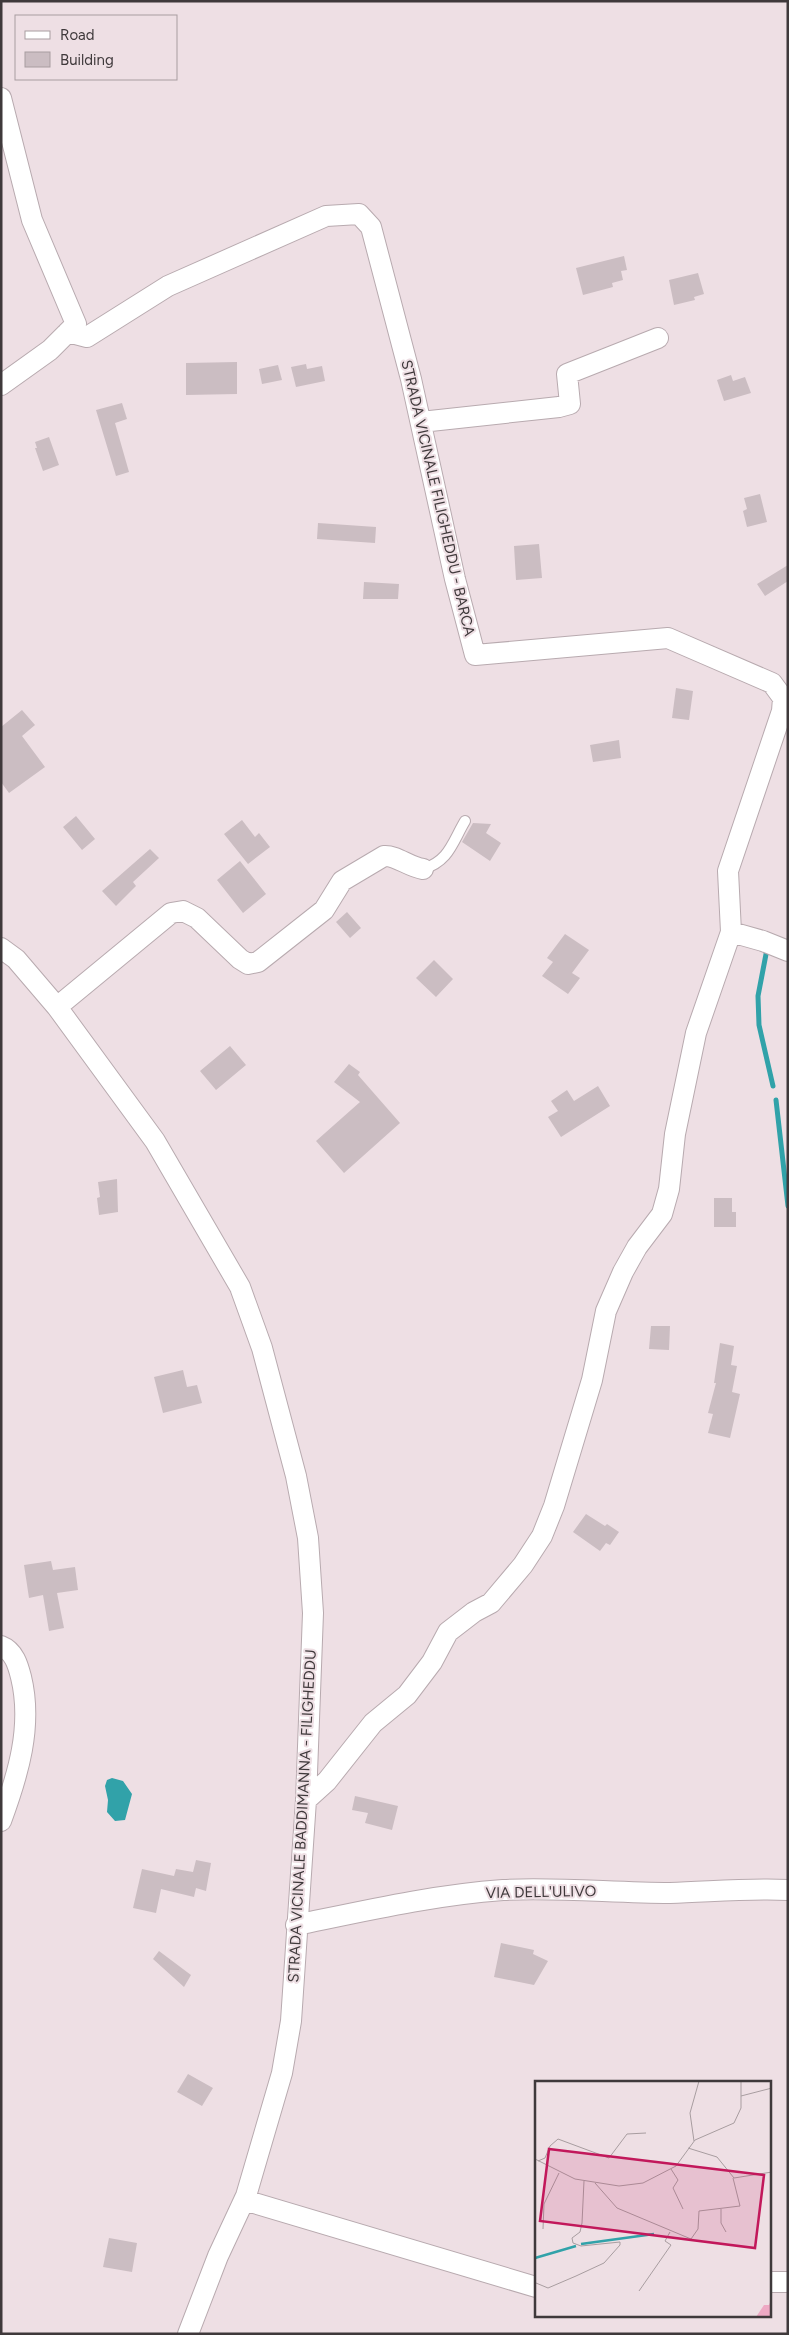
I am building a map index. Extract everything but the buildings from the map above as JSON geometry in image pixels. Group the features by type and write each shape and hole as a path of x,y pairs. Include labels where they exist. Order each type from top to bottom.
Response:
{"street":[{"path":"1,98 32,220 76,324 50,350 1,385"},
{"name":"STRADA VICINALE FILIGHEDDU - BARCA","path":"68,332 87,336 168,286 326,216 359,214 371,227 421,422 455,579 475,655 668,638 772,683 779,690 783,698 782,711 728,871 731,932 696,1033 675,1134 669,1189 662,1214 637,1247 623,1272 606,1311 592,1380 554,1506 542,1536 523,1565 491,1603 474,1612 448,1632 432,1662 407,1695 373,1723 327,1781 306,1800"},
{"path":"421,422 560,408 570,404 566,374 658,338"},
{"path":"57,1007 171,913 183,911 198,918 240,959 248,964 258,962 324,910 342,881 384,856 390,855 412,867 423,869"},
{"path":"731,932 763,941 788,952"},
{"name":"STRADA VICINALE BADDIMANNA - FILIGHEDDU","path":"1,948 16,959 57,1007 155,1141 240,1287 262,1348 296,1476 308,1538 313,1613 306,1800 296,1925 291,2022 282,2073 244,2200 218,2256 188,2334"},
{"path":"1,1646 6,1648 18,1662 24,1688 26,1729 14,1786 1,1821"},
{"name":"VIA DELL'ULIVO","path":"296,1925 400,1904 503,1890 638,1893 717,1892 758,1889 788,1890"},
{"path":"244,2200 535,2287"},
{"path":"772,2282 788,2282"}],"lane":[{"path":"423,869 436,865 446,856 465,822"}],"water":[{"path":"112,1778 123,1781 132,1794 125,1820 115,1821 107,1812 108,1800 105,1786 107,1780"}],"waterway":[{"path":"767,949 758,996 759,1025 773,1086"},
{"path":"776,1100 788,1206"}]}
